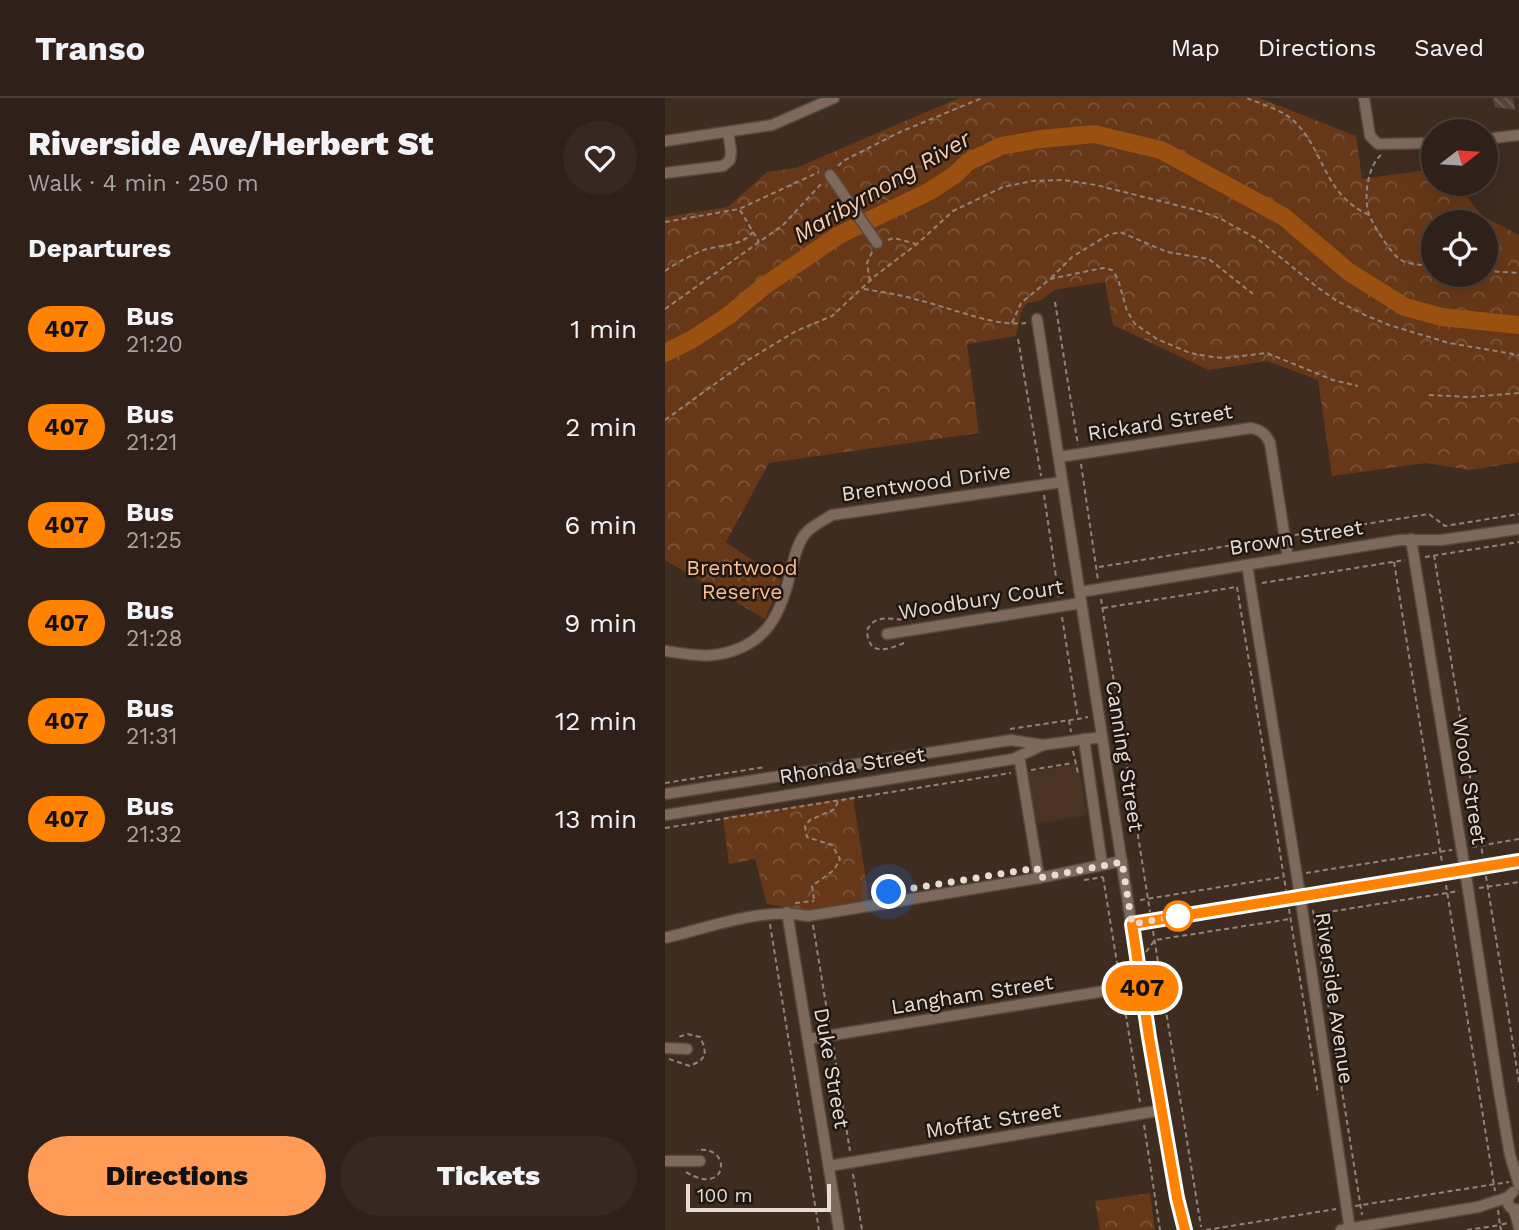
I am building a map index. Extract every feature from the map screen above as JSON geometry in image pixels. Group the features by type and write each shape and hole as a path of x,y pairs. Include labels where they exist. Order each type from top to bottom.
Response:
{"street":[{"path":"665,141 772,125 834,98"},
{"path":"1364,98 1369,130 1374,141 1378,144 1421,143"},
{"path":"665,173 723,166 730,160 728,132"},
{"path":"1498,138 1519,135"},
{"path":"828,171 877,243"},
{"name":"Canning Street","path":"1037,319 1128,902 1177,1198 1185,1230"},
{"name":"Rickard Street","path":"1059,457 1257,429 1270,443 1288,558"},
{"name":"Brentwood Drive","path":"665,651 711,656 750,644 776,617 784,600 797,548 805,534 832,515 1062,482"},
{"name":"Brown Street","path":"1081,598 1099,590 1288,558 1411,539 1441,540 1519,529"},
{"name":"Wood Street","path":"1411,539 1462,848 1519,1227"},
{"name":"Riverside Avenue","path":"1247,565 1297,875 1347,1230"},
{"name":"Woodbury Court","path":"887,634 1060,606 1081,598"},
{"name":"Rhonda Street","path":"665,815 1019,756 1043,745 1102,737"},
{"path":"1084,739 1103,865"},
{"name":"Rhonda Street","path":"665,794 1011,740 1043,745"},
{"path":"1019,756 1039,878"},
{"path":"866,763 869,782"},
{"path":"1132,924 1519,861"},
{"path":"665,938 786,908 815,920 1122,862"},
{"name":"Duke Street","path":"786,908 839,1230"},
{"name":"Langham Street","path":"808,1040 832,1040 1142,985"},
{"path":"665,1048 687,1049"},
{"name":"Moffat Street","path":"829,1166 1163,1110"},
{"path":"665,1161 700,1161"},
{"path":"1347,1230 1478,1207 1514,1197"},
{"name":"Canning Street","path":"1177,1198 1178,1230"}],"path":[{"path":"665,222 740,209 828,171 900,132 982,98"},
{"path":"1247,98 1288,116 1297,123 1308,138 1332,185 1354,206 1369,215"},
{"path":"1391,144 1376,159 1372,170 1366,197 1369,215 1397,258 1421,264"},
{"path":"665,309 783,225 828,171 842,162"},
{"path":"665,421 748,360 796,331 832,316 953,211 1003,187 1032,181 1063,180 1182,204 1221,219 1259,240 1337,300 1365,315 1449,343 1519,355"},
{"path":"740,209 759,242"},
{"path":"665,271 703,250 747,239 753,232"},
{"path":"1012,323 1018,306 1072,257 1108,235 1120,232 1167,252 1209,259 1253,294"},
{"path":"1050,279 1098,268 1112,270 1118,279 1130,317 1143,331 1157,339 1190,353 1213,357 1268,353 1333,380 1358,386"},
{"path":"1498,271 1519,272"},
{"path":"863,289 1012,323 1023,324 1037,319"},
{"path":"1055,302 1201,1227"},
{"path":"1018,339 1078,719 1099,715"},
{"path":"1429,395 1469,397 1519,393"},
{"path":"1097,567 1429,514 1445,526 1519,514"},
{"path":"1102,608 1519,542"},
{"path":"1434,555 1519,1082"},
{"path":"1069,720 1079,783"},
{"path":"665,828 1075,763"},
{"path":"843,786 835,809 810,820 805,826 807,837 832,845 840,859 834,870 812,886 832,1040 862,1230"},
{"path":"1128,902 1519,839"},
{"path":"1077,881 1103,877 1160,1230"},
{"path":"786,908 814,901"},
{"path":"768,914 820,1230"},
{"path":"1494,1184 1514,1197"},
{"path":"1467,1230 1500,1225 1501,1230"}],"shaded area":[{"path":"1078,764 1087,815 1033,824 1024,773"}],"green space":[{"name":"Brentwood Reserve","path":"959,98 1259,98 1356,136 1362,179 1421,171 1421,196 1466,196 1477,210 1421,210 1421,287 1498,287 1498,224 1519,235 1519,462 1470,470 1426,463 1332,476 1318,380 1267,361 1209,370 1113,325 1105,282 1054,290 1040,301 1027,303 1021,313 1016,336 967,344 979,433 769,463 726,542 781,580 765,619 665,560 665,217 728,207 767,172 796,168"},
{"path":"853,797 869,900 803,910 767,904 755,859 729,864 723,817"},
{"path":"1150,1193 1155,1230 1100,1230 1095,1201"}],"building":[{"path":"1493,98 1513,98 1515,110 1495,107"}],"waterway":[{"name":"Maribyrnong River","path":"665,353 728,316 764,286 839,235 930,191 956,174 968,162 1001,146 1094,134 1161,150 1284,217 1349,272 1405,307 1442,317 1519,325"}],"bus line":[{"name":"407","path":"1185,1230 1149,1037 1132,924 1519,861"}],"route":[{"path":"889,892 1037,868 1039,878 1122,862 1132,924 1178,916"}]}
